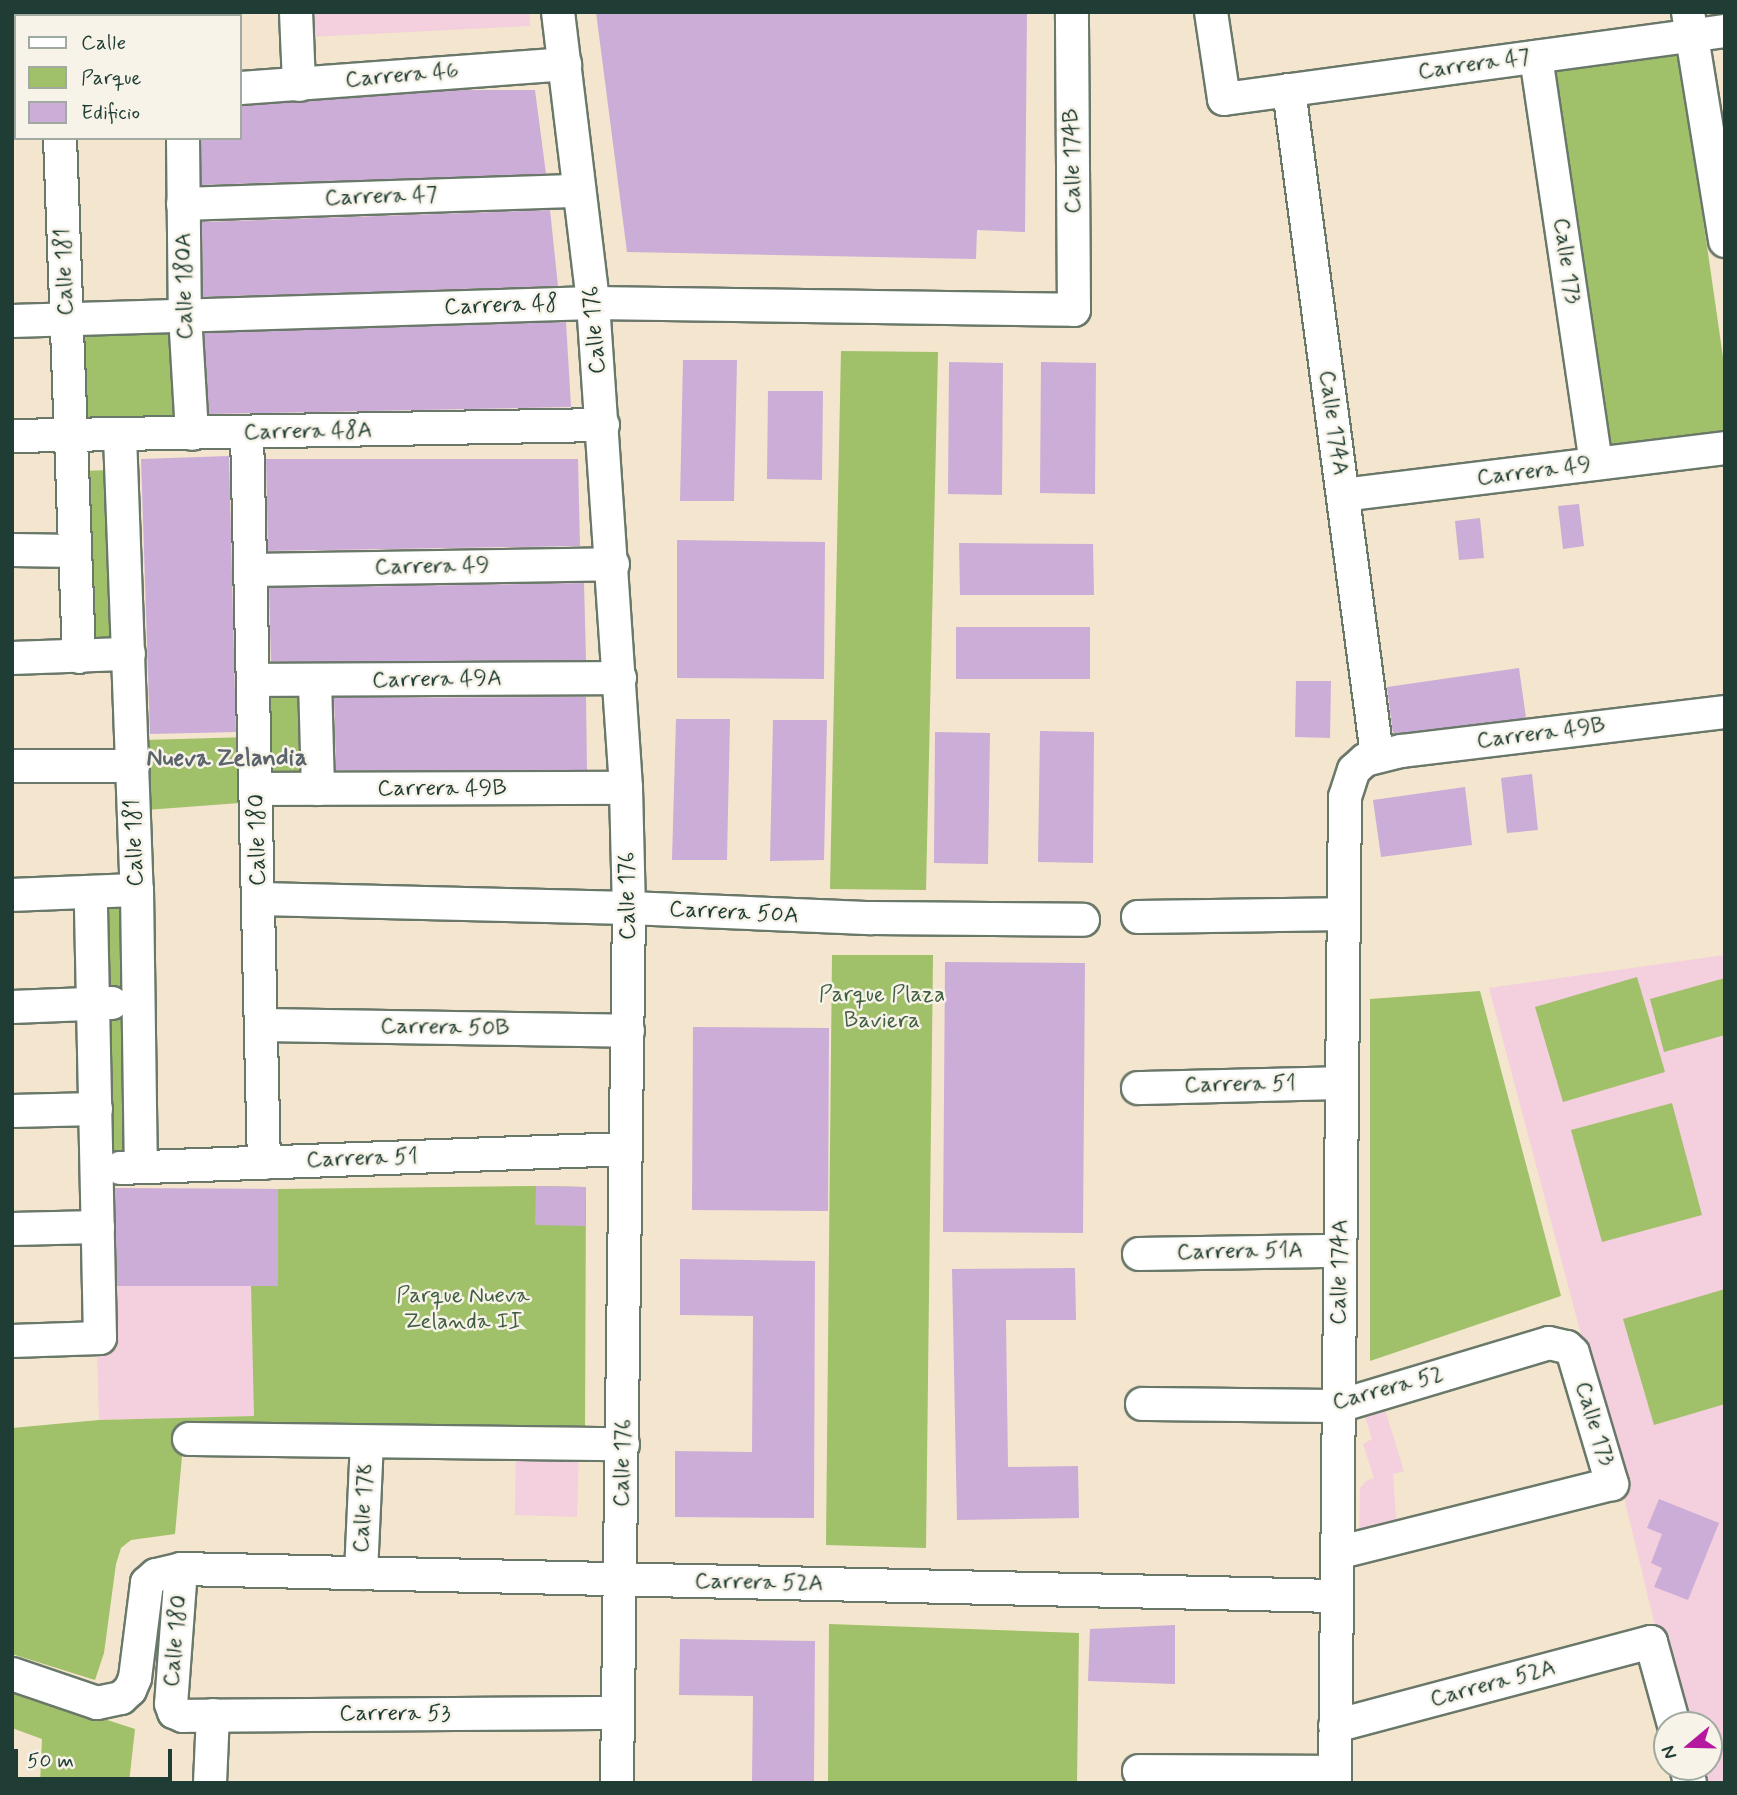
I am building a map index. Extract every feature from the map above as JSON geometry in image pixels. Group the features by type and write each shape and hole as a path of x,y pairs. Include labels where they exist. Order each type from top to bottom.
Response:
{"street":[{"path":"296,12 299,85"},
{"name":"Calle 176","path":"558,12 593,303 613,564 626,788 628,1031 617,1783"},
{"name":"Calle 174B","path":"1072,12 1074,310"},
{"name":"Carrera 47","path":"1211,12 1224,99 1535,57 1690,24 1725,31"},
{"path":"1690,24 1725,241"},
{"name":"Calle 173","path":"1535,57 1596,464"},
{"name":"Carrera 46","path":"242,89 565,64"},
{"name":"Calle 174A","path":"1289,90 1343,495 1368,760 1345,797 1335,1777"},
{"name":"Calle 181","path":"60,140 79,657"},
{"name":"Calle 180A","path":"183,140 185,315 192,434"},
{"name":"Carrera 47","path":"183,204 579,191"},
{"name":"Carrera 48","path":"12,321 593,303 1074,310"},
{"name":"Carrera 48A","path":"12,436 72,437 603,425"},
{"name":"Calle 180","path":"247,433 263,1025 264,1163"},
{"name":"Calle 181","path":"120,436 137,890 141,1167"},
{"name":"Carrera 49","path":"1343,495 1725,449"},
{"path":"12,550 75,551"},
{"name":"Carrera 49","path":"251,569 613,564"},
{"path":"12,658 129,654"},
{"name":"Carrera 49A","path":"254,680 620,678"},
{"path":"315,681 318,789"},
{"name":"Carrera 49B","path":"1368,760 1725,712"},
{"path":"12,766 133,766"},
{"name":"Carrera 49B","path":"257,789 626,788"},
{"path":"12,895 137,890"},
{"name":"Calle 181","path":"12,1341 100,1338 91,892"},
{"name":"Carrera 50A","path":"260,899 629,908 872,918 1083,920"},
{"path":"1138,918 1344,914"},
{"path":"12,1007 139,1002"},
{"name":"Carrera 50B","path":"263,1025 628,1031"},
{"name":"Carrera 51","path":"1138,1088 1342,1083"},
{"path":"12,1111 96,1109"},
{"name":"Carrera 51","path":"97,1169 626,1149"},
{"path":"12,1229 98,1227"},
{"name":"Carrera 51A","path":"1139,1254 1340,1251"},
{"name":"Carrera 52","path":"1142,1404 1339,1406 1549,1343 1567,1347 1576,1363"},
{"name":"Calle 173","path":"1338,1553 1612,1484 1576,1363"},
{"path":"189,1439 623,1444"},
{"name":"Calle 178","path":"361,1573 367,1442"},
{"path":"12,1674 97,1703 121,1698 130,1690 135,1678 147,1583 156,1575 181,1569"},
{"name":"Calle 180","path":"174,1712 171,1704 181,1569"},
{"name":"Carrera 52A","path":"181,1569 1336,1596"},
{"name":"Carrera 52A","path":"1335,1726 1651,1642 1670,1711"},
{"name":"Carrera 53","path":"174,1712 184,1716 618,1713"},
{"path":"210,1783 213,1715"},
{"path":"1139,1771 1335,1777"}],"shaded area":[{"path":"308,12 529,12 530,26 310,37"},
{"path":"1725,955 1725,1783 1694,1783 1723,1781 1723,1711 1676,1711 1620,1481 1489,988"},
{"path":"116,1286 251,1286 255,1416 99,1420 97,1349 117,1349"},
{"path":"1382,1400 1404,1471 1393,1474 1397,1530 1359,1539 1360,1488 1366,1481 1374,1478 1363,1444 1372,1439 1363,1410"},
{"path":"516,1450 579,1450 577,1517 515,1515"}],"green space":[{"path":"1678,45 1725,371 1725,430 1606,447 1551,63"},
{"path":"177,322 181,423 81,424 76,325"},
{"path":"841,351 938,352 926,890 830,889"},
{"path":"111,470 119,641 88,643 81,471"},
{"path":"307,690 310,785 262,784 259,691"},
{"path":"250,737 253,802 146,810 144,740"},
{"path":"100,903 128,903 130,991 102,991"},
{"name":"Parque Plaza Baviera","path":"832,955 933,955 926,1548 826,1545"},
{"path":"1637,977 1665,1072 1563,1102 1535,1007"},
{"path":"1725,978 1725,1035 1664,1052 1650,999"},
{"path":"1480,991 1561,1296 1370,1361 1370,999"},
{"path":"131,1010 134,1163 102,1164 98,1011"},
{"path":"1672,1103 1702,1215 1602,1242 1571,1130"},
{"name":"Parque Nueva Zelanda II","path":"586,1187 585,1431 184,1434 175,1534 131,1540 121,1548 116,1564 104,1653 95,1680 12,1654 12,1428 99,1420 254,1416 251,1286 278,1286 278,1189"},
{"path":"1725,1289 1725,1404 1654,1425 1623,1319"},
{"path":"829,1624 1079,1633 1077,1783 828,1783"},
{"path":"12,1689 135,1729 129,1783 40,1783 42,1739 12,1728"}],"building":[{"path":"596,12 1027,12 1025,232 977,230 976,259 627,252"},
{"path":"459,90 535,90 546,174 202,185 201,140 242,140 242,106"},
{"path":"550,210 558,286 203,297 202,222"},
{"path":"566,322 571,407 209,414 204,333"},
{"path":"683,360 737,360 734,501 680,501"},
{"path":"949,362 1003,363 1002,495 948,494"},
{"path":"1041,362 1096,363 1095,494 1040,493"},
{"path":"768,391 823,391 822,480 767,479"},
{"path":"229,456 236,732 150,734 141,459"},
{"path":"266,459 578,459 580,546 268,551"},
{"path":"1579,504 1584,546 1563,549 1558,506"},
{"path":"1480,518 1484,558 1459,560 1455,521"},
{"path":"677,540 825,542 824,679 677,678"},
{"path":"959,543 1093,544 1094,595 960,595"},
{"path":"584,583 586,660 271,662 269,588"},
{"path":"956,627 1090,627 1090,679 956,679"},
{"path":"1519,668 1526,718 1393,734 1387,687"},
{"path":"1296,681 1331,681 1330,738 1295,737"},
{"path":"586,697 587,770 336,770 334,698"},
{"path":"676,719 730,719 727,860 672,860"},
{"path":"773,720 827,720 824,860 770,861"},
{"path":"1040,731 1094,732 1093,863 1038,862"},
{"path":"935,732 990,733 988,864 934,863"},
{"path":"1532,774 1538,830 1507,833 1501,778"},
{"path":"1465,787 1472,845 1381,857 1373,800"},
{"path":"945,962 1085,963 1083,1233 943,1232"},
{"path":"693,1027 829,1028 828,1211 692,1210"},
{"path":"536,1186 586,1187 585,1226 535,1225"},
{"path":"115,1188 278,1189 278,1286 117,1286"},
{"path":"680,1259 815,1261 814,1518 675,1517 675,1451 752,1452 753,1316 680,1315"},
{"path":"1075,1268 1076,1320 1006,1320 1008,1467 1078,1466 1079,1518 957,1520 952,1269"},
{"path":"1659,1499 1719,1523 1688,1600 1654,1587 1662,1568 1651,1563 1662,1534 1647,1528"},
{"path":"1175,1625 1175,1684 1088,1681 1090,1629"},
{"path":"680,1639 815,1641 814,1783 752,1783 753,1696 679,1695"}],"district":[{"name":"Nueva Zelandia","path":"227,759"}]}
